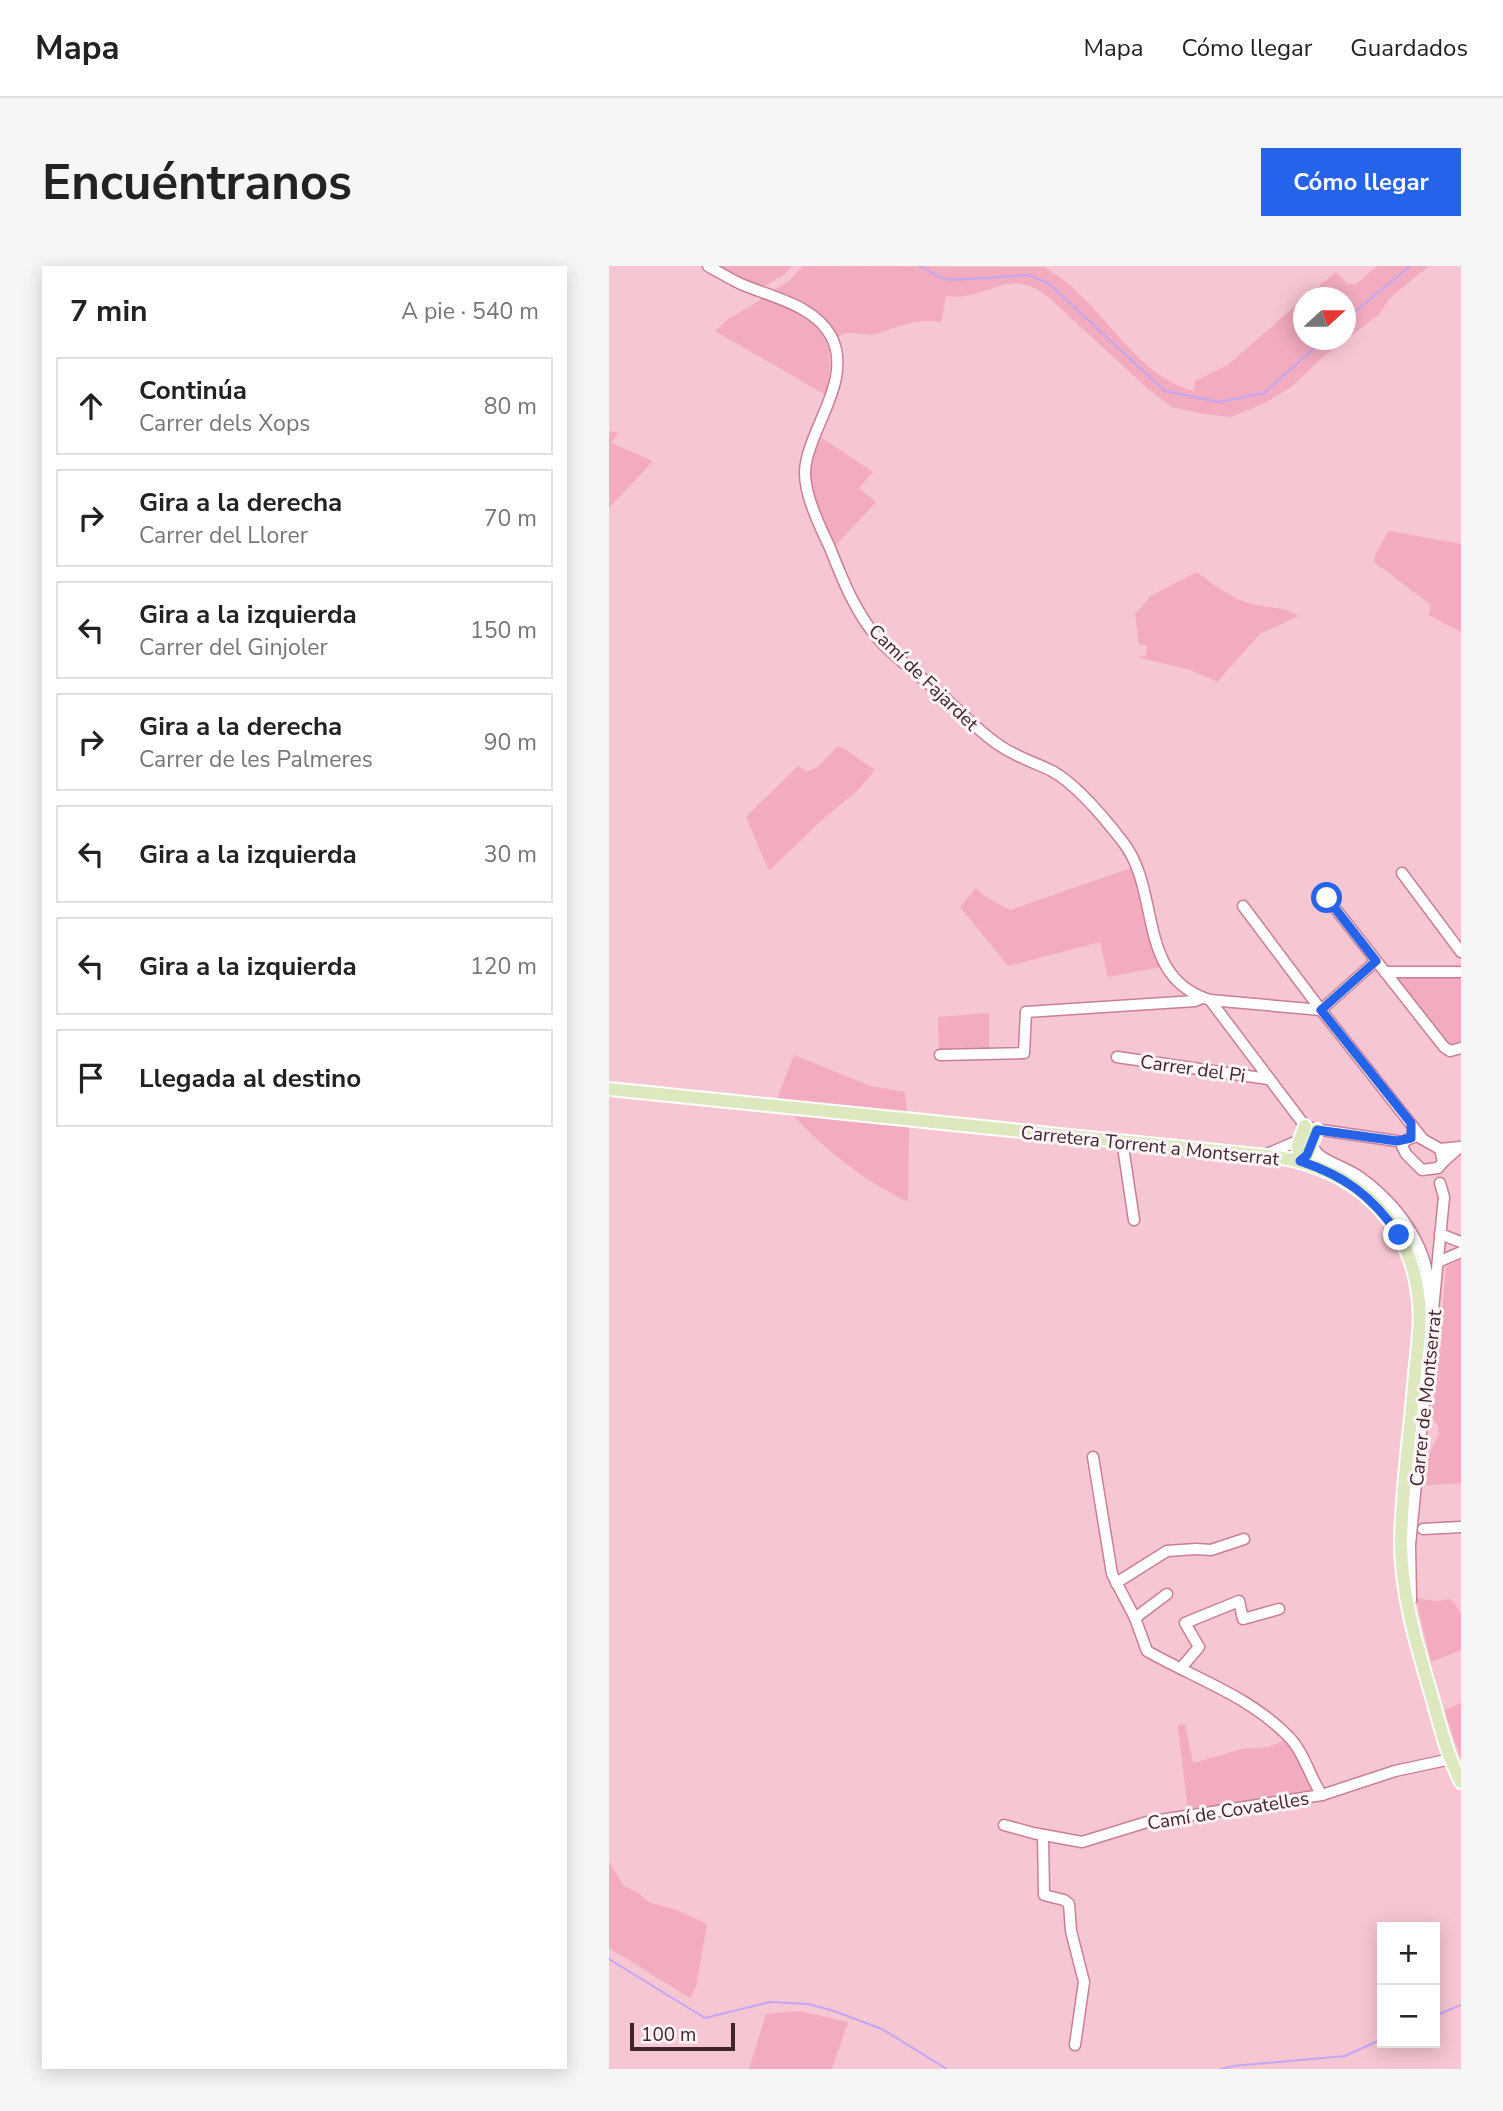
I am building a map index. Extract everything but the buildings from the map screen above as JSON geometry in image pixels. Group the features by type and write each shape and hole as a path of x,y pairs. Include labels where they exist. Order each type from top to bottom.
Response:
{"main road":[{"name":"Carretera Torrent a Montserrat","path":"609,1089 1264,1155 1300,1161 1330,1171 1356,1188 1370,1200 1399,1235 1418,1293 1419,1329 1401,1541 1402,1564 1409,1614 1451,1759 1461,1782"},
{"path":"1312,1128 1313,1144 1300,1161 1299,1141 1312,1128"}],"street":[{"name":"Camí de Fajardet","path":"708,266 740,284 797,306 824,327 831,336 836,352 835,379 827,407 807,455 806,477 814,511 846,590 864,619 889,649 983,733 1019,757 1054,773 1068,784 1123,842 1140,871 1153,938 1160,958 1185,989 1206,999 1268,1079 1312,1128"},
{"path":"1402,873 1461,952"},
{"path":"1327,898 1447,1050 1461,1048"},
{"path":"1243,906 1411,1123 1408,1141 1422,1170 1441,1165 1461,1147"},
{"path":"940,1055 1024,1054 1026,1012 1206,999 1321,1010 1376,961"},
{"path":"1385,972 1461,972"},
{"name":"Carrer del Pi","path":"1117,1057 1268,1079"},
{"path":"1312,1128 1408,1141 1440,1149 1461,1147"},
{"name":"Carrer de Montserrat","path":"1299,1141 1304,1138 1313,1144 1315,1152 1361,1178 1385,1198 1401,1217 1422,1252 1428,1276 1425,1313 1419,1329"},
{"path":"1122,1140 1134,1220"},
{"path":"1264,1155 1299,1141"},
{"name":"Carrer de Montserrat","path":"1409,1614 1412,1523 1444,1198 1440,1182 1440,1149"},
{"path":"1427,1170 1440,1182"},
{"path":"1440,1234 1461,1242"},
{"path":"1438,1262 1461,1252"},
{"path":"1093,1457 1112,1574 1135,1618 1147,1651 1227,1690 1282,1731 1297,1746 1322,1795"},
{"path":"1412,1523 1423,1529 1459,1530"},
{"path":"1411,1536 1423,1529"},
{"path":"1116,1583 1167,1551 1211,1550 1244,1539"},
{"path":"1135,1618 1167,1594"},
{"path":"1181,1668 1199,1647 1185,1623 1239,1601 1243,1619 1279,1609"},
{"name":"Camí de Covatelles","path":"1004,1825 1082,1842 1147,1822 1322,1795 1405,1769 1451,1759"},
{"path":"1043,1835 1044,1895 1069,1904 1072,1931 1084,1982 1075,2045"}],"shaded area":[{"path":"720,266 793,266 763,287"},
{"path":"803,266 1043,267 1082,296 1151,368 1171,382 1194,391 1195,381 1229,364 1293,308 1293,350 1332,350 1291,387 1267,402 1231,417 1197,413 1172,407 1148,389 1046,295 1031,287 1007,284 974,294 946,296 941,322 914,322 875,334 846,333 837,338 818,315 773,291 790,280"},
{"path":"1377,266 1429,266 1391,297 1378,315 1356,332 1356,287 1317,287 1336,272 1348,284 1356,284"},
{"path":"767,296 801,312 822,331 830,357 826,395 715,331 727,320"},
{"path":"609,431 618,433 611,443 653,461 609,508"},
{"path":"819,436 873,472 859,488 876,502 834,547 810,486 809,465"},
{"path":"1389,531 1461,544 1461,632 1429,615 1431,605 1374,562 1376,553"},
{"path":"1197,572 1239,600 1282,609 1298,616 1260,634 1217,682 1191,670 1137,657 1146,656 1147,646 1139,644 1135,614 1151,596"},
{"path":"837,747 843,748 875,770 857,791 823,819 769,871 746,817 798,766 806,772 818,767"},
{"path":"1134,867 1161,967 1108,977 1100,942 1008,966 960,907 976,888 986,897 1010,910"},
{"path":"1395,977 1461,978 1461,1042 1452,1046 1447,1044"},
{"path":"989,1013 989,1049 939,1050 938,1017"},
{"path":"794,1055 870,1086 905,1092 907,1113 777,1099"},
{"path":"792,1114 909,1125 908,1202 846,1164"},
{"path":"1461,1259 1461,1483 1420,1486 1415,1480 1439,1435 1438,1427 1430,1414 1435,1396 1446,1267"},
{"path":"1416,1598 1436,1601 1451,1599 1461,1614 1461,1650 1431,1662"},
{"path":"1461,1703 1461,1759 1444,1710"},
{"path":"1185,1724 1193,1763 1242,1749 1269,1747 1287,1739 1317,1794 1188,1811 1178,1726"},
{"path":"609,1862 624,1886 637,1892 648,1902 674,1909 707,1924 696,1987 690,1998 609,1948"},
{"path":"799,2011 848,2022 832,2069 749,2069 766,2014"}],"waterway":[{"path":"920,266 937,276 952,280 1028,275 1048,283 1165,391 1219,402 1264,393 1312,350"},
{"path":"1356,311 1410,266"},
{"path":"609,1959 705,2018 770,2002 809,2004 882,2029 947,2069"},
{"path":"1440,2014 1461,2005"},
{"path":"1221,2069 1345,2056 1377,2041"}],"route":[{"path":"1327,898 1376,961 1321,1010 1411,1123 1411,1138 1397,1141 1317,1130 1307,1155 1300,1161 1330,1171 1356,1188 1385,1215 1399,1235"}]}
